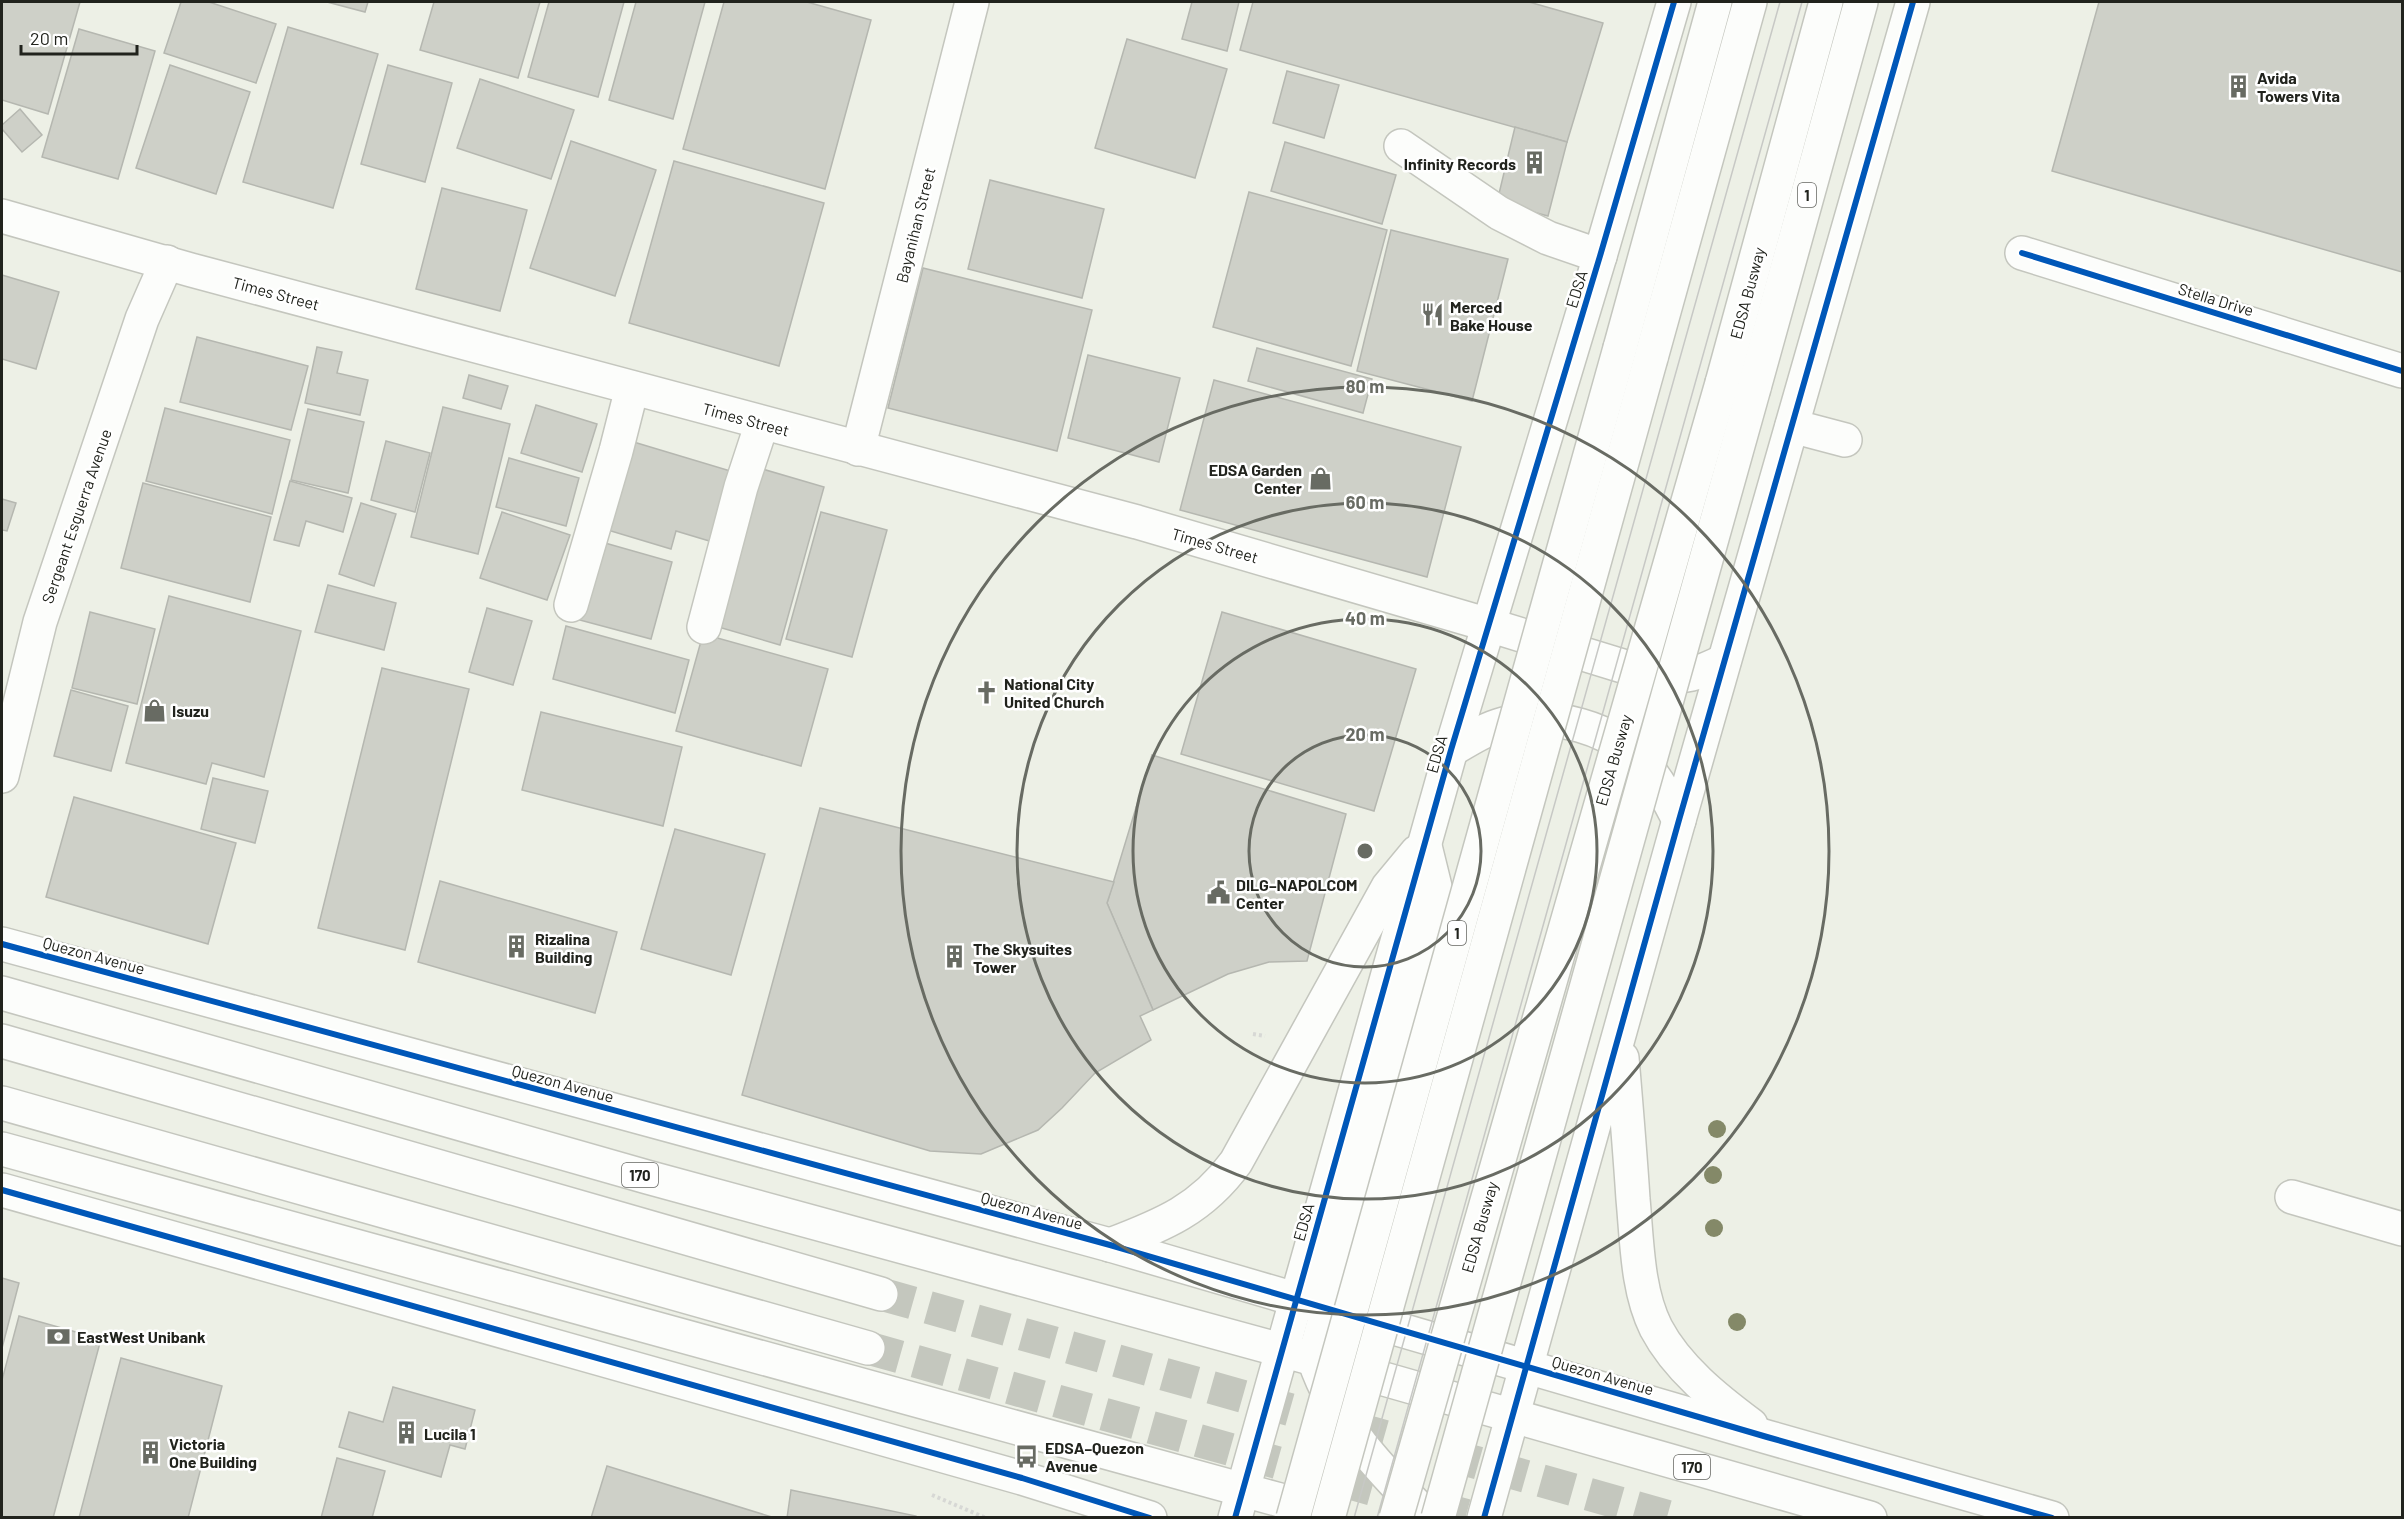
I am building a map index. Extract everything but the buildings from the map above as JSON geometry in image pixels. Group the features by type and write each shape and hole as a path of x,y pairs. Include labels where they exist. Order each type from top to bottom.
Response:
{"main road":[{"name":"Bayanihan Street","path":"858,449 972,2"},
{"name":"EDSA","path":"1239,1504 1280,1350 1450,750 1600,256 1674,2"},
{"name":"1","path":"1287,1509 1620,348 1715,2"},
{"path":"1328,1518 1750,2"},
{"name":"EDSA Busway","path":"1395,1518 1722,383 1826,2"},
{"name":"1","path":"1438,1518 1861,2"},
{"path":"1484,1518 1679,820 1912,2"},
{"path":"1401,146 1499,213 1548,238 1600,256"},
{"name":"Times Street","path":"2,216 858,449 1137,522 1655,676 1684,676 1706,670 1724,661"},
{"name":"Stella Drive","path":"2022,253 2403,371"},
{"name":"Sergeant Esguerra Avenue","path":"2,776 40,622 142,319 167,262"},
{"path":"571,604 632,388"},
{"path":"704,627 741,488 762,423"},
{"path":"1792,426 1845,440"},
{"path":"1450,750 1476,735 1504,724 1534,720 1564,722 1593,730 1620,744 1643,763 1662,786 1679,820"},
{"path":"1110,1245 1180,1216 1205,1197 1227,1174 1236,1162 1388,886 1424,844"},
{"path":"1424,844 1438,899 1314,1359 1329,1397 1359,1443 1398,1488 1429,1518"},
{"name":"Quezon Avenue","path":"2,944 1110,1245 2052,1518"},
{"name":"170","path":"2,993 647,1177 1314,1359 1869,1518"},
{"path":"1620,1034 1637,1249 1651,1316 1663,1339 1694,1376 1717,1399 1767,1437"},
{"path":"2,1041 881,1294"},
{"path":"2,1103 868,1348"},
{"path":"2,1149 1239,1504 1287,1509"},
{"path":"2,1190 1022,1478 1150,1518"},
{"path":"2292,1197 2403,1229"},
{"path":"1280,1350 1320,1398 1350,1442 1395,1518"},
{"path":"1022,1478 1083,1518"}],"path":[{"path":"932,1495 986,1518"}],"tunnel":[{"path":"881,1294 1673,1518"},
{"path":"868,1348 1475,1518"}],"tram line":[{"path":"1354,1518 1780,2"},
{"path":"1377,1518 1802,2"}],"cycle path":[{"path":"1235,1518 1451,750 1674,2"},
{"path":"1484,1518 1679,820 1913,2"},
{"path":"2022,253 2402,371"},
{"path":"2,944 1110,1245 2052,1518"},
{"path":"2,1190 1022,1478 1150,1518"}],"place":[{"name":"Avida Towers Vita","path":"2239,86"},
{"name":"Infinity Records","path":"1534,163"},
{"name":"Merced Bake House","path":"1432,315"},
{"name":"EDSA Garden Center","path":"1320,478"},
{"name":"National City United Church","path":"986,692"},
{"name":"Isuzu","path":"154,710"},
{"name":"DILG–NAPOLCOM Center","path":"1218,893"},
{"name":"Rizalina Building","path":"517,947"},
{"name":"The Skysuites Tower","path":"955,957"},
{"name":"EastWest Unibank","path":"59,1336"},
{"name":"Lucila 1","path":"406,1433"},
{"name":"Victoria One Building","path":"151,1452"},
{"name":"EDSA–Quezon Avenue","path":"1027,1456"}]}
